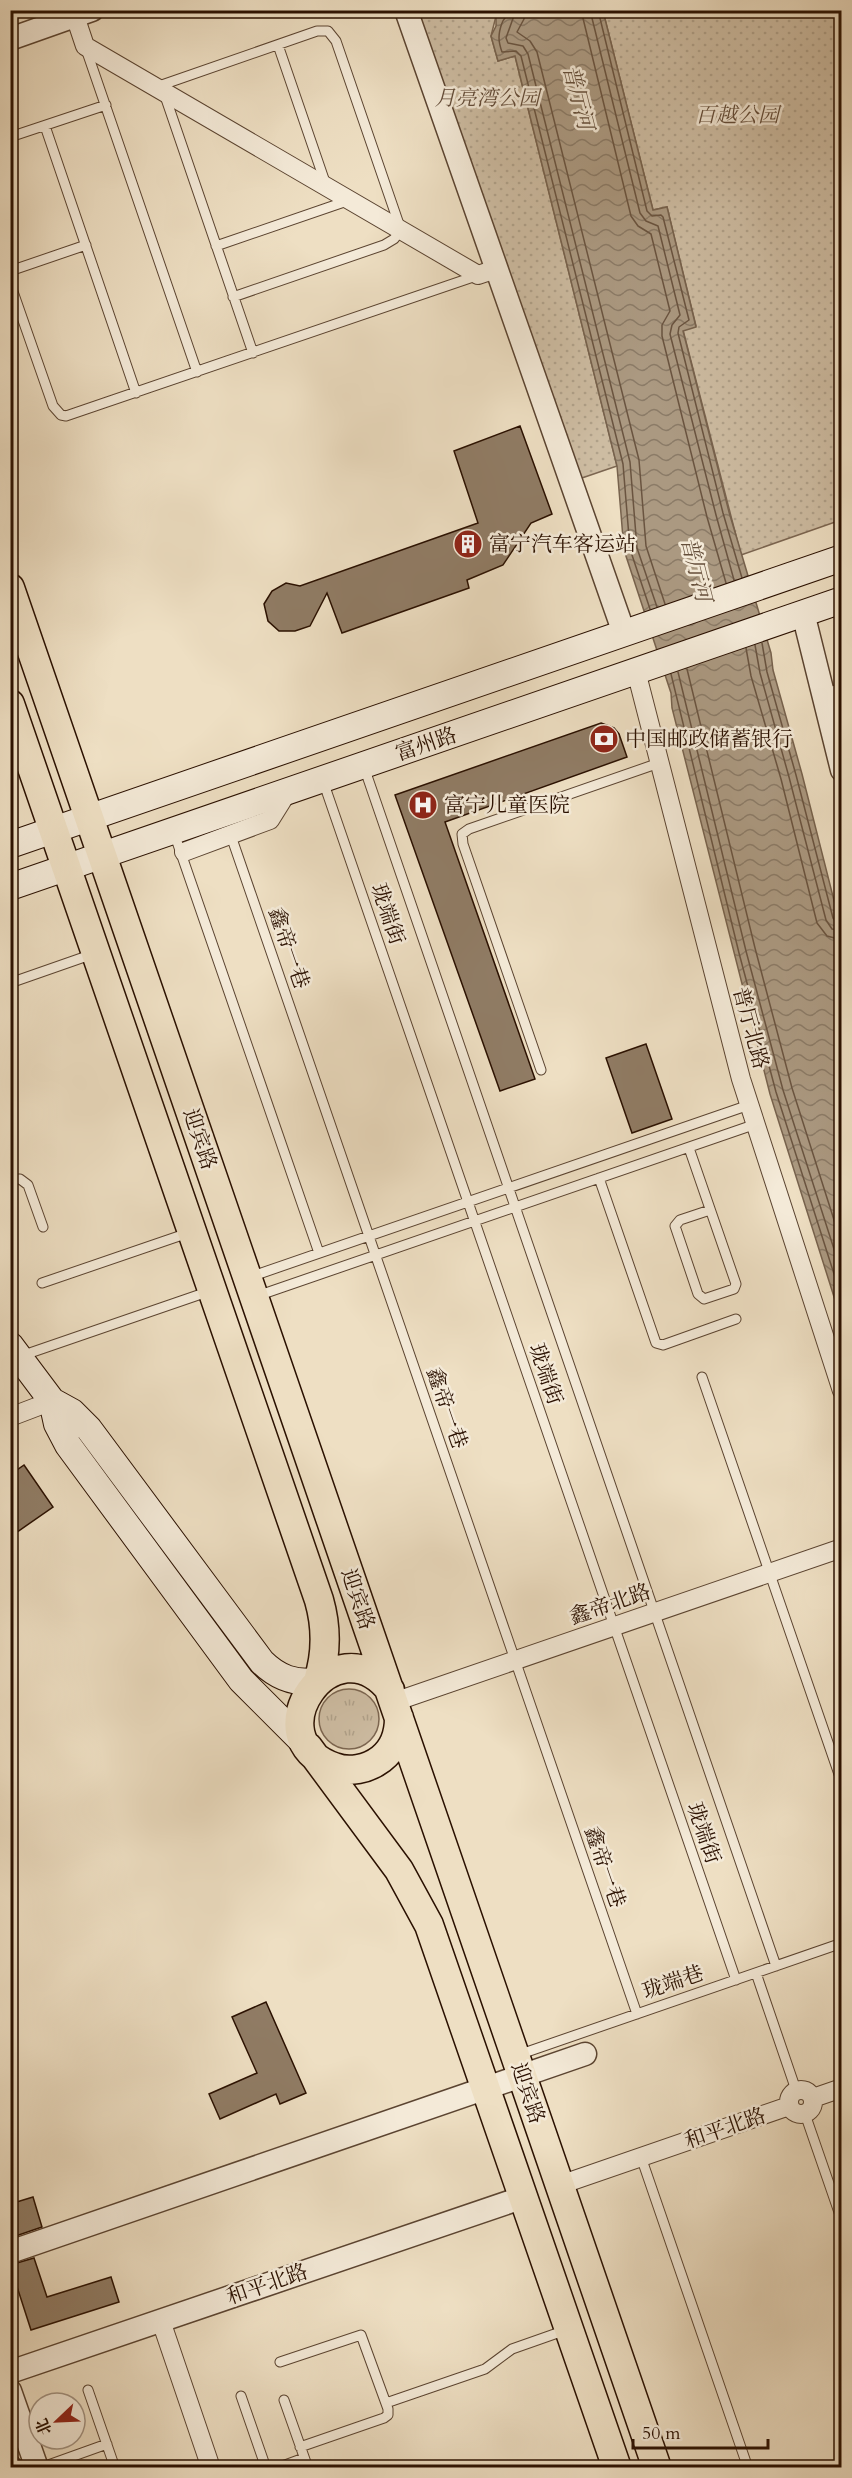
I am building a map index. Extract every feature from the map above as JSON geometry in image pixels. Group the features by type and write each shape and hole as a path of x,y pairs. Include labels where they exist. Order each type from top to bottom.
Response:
{"main road":[{"name":"富州路","path":"10,845 842,558"},
{"name":"迎宾路","path":"10,588 657,2468"},
{"name":"富州路","path":"10,887 103,855 179,842 224,813 842,600"},
{"name":"迎宾路","path":"10,704 323,1613 326,1642 318,1681 303,1700 300,1712 302,1736 399,1870 420,1905 438,1945 617,2468"},
{"path":"15,1350 52,1401 57,1424 68,1445 241,1680 325,1763 336,1768 360,1769 382,1759 396,1739 394,1704 374,1676 351,1670 339,1670 318,1681 289,1680 279,1676 262,1662 89,1428 72,1412 52,1401"}],"street":[{"path":"406,10 487,272 624,633"},
{"path":"10,39 80,12 85,46 401,230 487,272"},
{"path":"803,613 832,691 842,770"},
{"name":"普厅北路","path":"636,671 749,1105 842,1391"},
{"path":"179,842 270,820 292,783"},
{"path":"10,1417 52,1401"},
{"name":"鑫帝北路","path":"394,1704 842,1548"},
{"path":"10,2252 585,2054"},
{"name":"和平北路","path":"560,2185 842,2088"},
{"name":"和平北路","path":"10,2372 524,2198"},
{"path":"161,2320 211,2468"},
{"path":"10,2391 38,2468"}],"lane":[{"path":"233,297 384,245 394,239 401,230 333,35 328,31 317,31 159,89 216,246 233,297 253,352"},
{"path":"278,45 327,187"},
{"path":"85,46 197,372"},
{"path":"10,137 106,105"},
{"path":"45,126 136,393"},
{"path":"216,246 350,200"},
{"path":"10,272 86,245"},
{"path":"10,282 56,411 61,415 72,415 487,272"},
{"path":"541,1070 463,844 462,834 469,829 659,763"},
{"name":"珑端街","path":"363,765 777,1966"},
{"name":"珑端街","path":"323,779 736,1980"},
{"name":"鑫帝一巷","path":"224,813 636,2014"},
{"path":"179,842 319,1253"},
{"path":"10,983 96,953"},
{"path":"251,1287 319,1253 749,1105"},
{"path":"251,1287 376,1255 756,1124"},
{"path":"689,1148 736,1284 731,1290 704,1299 698,1294 675,1226 680,1220 710,1210"},
{"path":"599,1178 656,1343 663,1345 736,1320"},
{"path":"10,1179 20,1179 28,1185 43,1227"},
{"path":"42,1283 192,1231"},
{"path":"15,1350 212,1290"},
{"path":"702,1377 842,1783"},
{"name":"珑端巷","path":"515,2056 842,1943"},
{"path":"756,1973 842,2221"},
{"path":"641,2157 748,2468"},
{"path":"386,2403 485,2369 512,2349 570,2329"},
{"path":"280,2362 361,2335 386,2403 388,2412 384,2418 300,2447"},
{"path":"88,2390 115,2468"},
{"path":"241,2396 266,2468"},
{"path":"277,2468 306,2463 284,2400"},
{"path":"38,2468 107,2444"}],"green space":[{"name":"月亮湾公园","path":"417,11 503,11 504,13 496,16 491,36 498,61 515,56 617,466 579,479"},
{"name":"百越公园","path":"603,11 841,11 841,520 741,555 683,330 696,326 667,207 653,210"},
{"path":"343,1689 355,1689 371,1697 377,1707 379,1719 377,1731 371,1741 355,1749 343,1749 327,1741 319,1725 319,1713 327,1697"}],"water":[{"name":"普厅河","path":"503,11 603,11 653,210 667,207 696,327 683,331 729,512 771,653 773,670 841,928 841,1319 770,1094 672,708 671,693 624,550 617,466 515,56 498,61 491,36 496,26 496,15 504,13"}],"building":[{"name":"富宁汽车客运站","path":"520,426 552,514 531,523 503,565 467,580 469,588 342,633 327,593 310,626 295,631 279,631 268,621 264,604 272,591 286,583 300,586 478,523 454,451"},
{"path":"601,723 614,728 619,734 627,757 445,822 535,1079 500,1091 395,795"},
{"path":"646,1044 672,1119 632,1133 606,1058"},
{"path":"24,1465 53,1507 10,1537 10,1475"},
{"path":"266,2002 306,2093 280,2104 276,2094 220,2119 209,2094 257,2073 232,2017"},
{"path":"33,2197 42,2227 10,2238 10,2204"},
{"path":"34,2258 47,2297 111,2277 119,2302 31,2330 10,2265"}],"place":[{"name":"富宁汽车客运站","path":"468,544"},
{"name":"中国邮政储蓄银行","path":"604,739"},
{"name":"富宁儿童医院","path":"423,805"}]}
